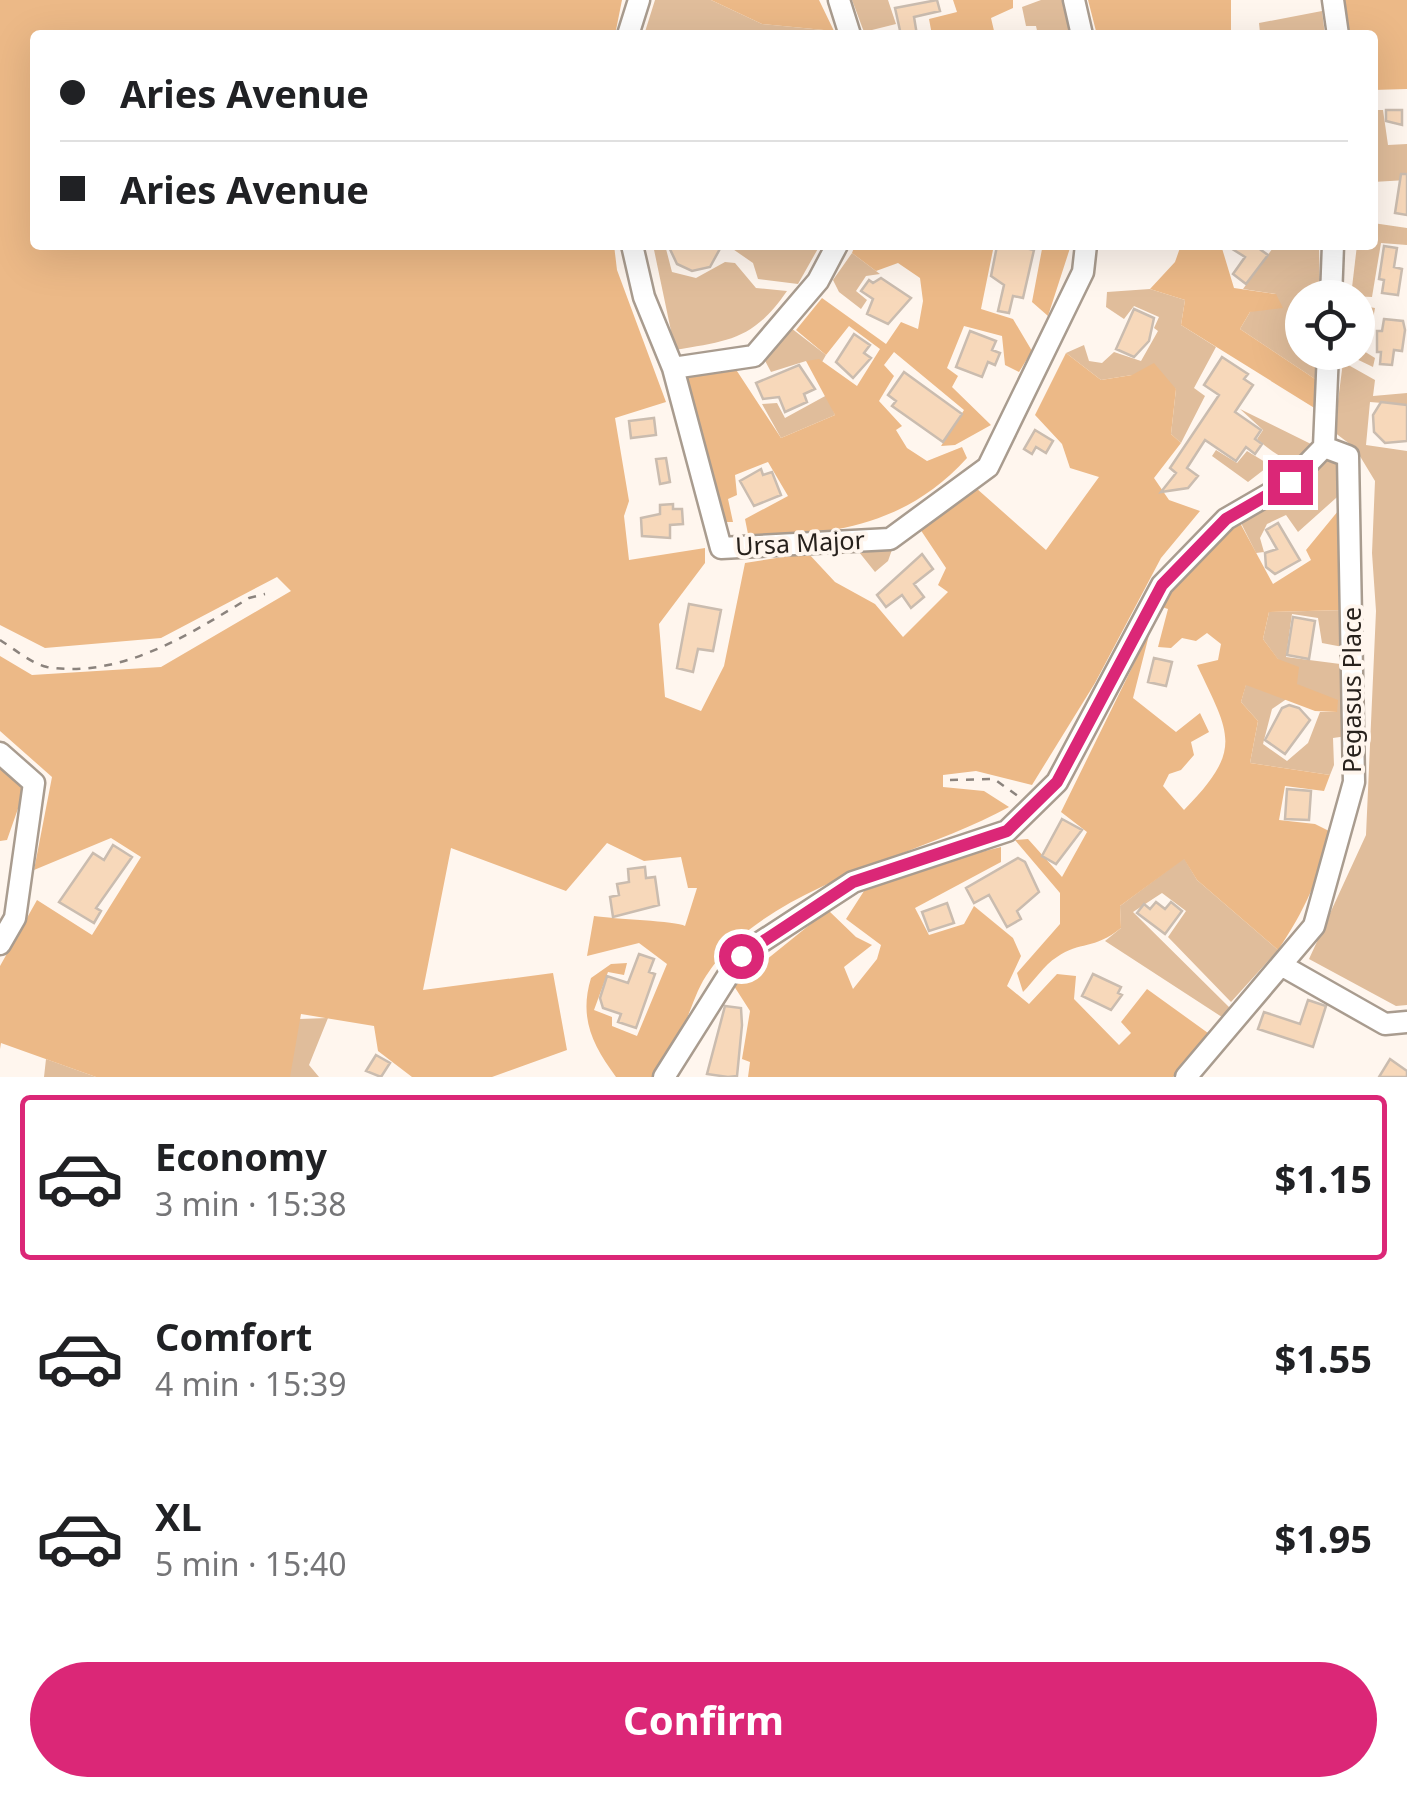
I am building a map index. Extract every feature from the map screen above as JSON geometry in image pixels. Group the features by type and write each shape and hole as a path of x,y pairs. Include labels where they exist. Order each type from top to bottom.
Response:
{"street":[{"path":"630,30 639,0"},
{"path":"838,0 848,30"},
{"path":"1074,0 1081,30"},
{"path":"1333,0 1337,30"},
{"name":"Ursa Major","path":"633,250 644,298 674,368 721,548 890,539 988,467 1083,272 1085,250"},
{"path":"674,368 754,356 817,283 835,250"},
{"path":"1331,280 1332,250"},
{"path":"664,1077 741,956 853,882 1007,831 1057,782 1162,585 1226,519 1290,482 1324,447 1327,370"},
{"name":"Pegasus Place","path":"1186,1077 1314,926 1354,782 1348,456 1324,447"},
{"path":"0,752 34,783 15,918 0,944"},
{"path":"1282,964 1385,1024 1407,1022"}],"path":[{"path":"0,640 45,667 94,665 166,649 249,598 264,594"},
{"path":"950,780 994,779 1033,806"}],"shaded area":[{"path":"0,0 622,0 616,30 30,30 30,250 615,250 617,270 666,402 615,418 629,501 624,516 629,560 705,548 705,563 659,624 665,697 701,711 724,666 745,563 808,553 835,582 875,604 903,637 948,592 938,585 946,568 920,529 976,488 1046,550 1099,477 1070,468 1062,444 1035,415 1066,353 1101,380 1132,375 1154,363 1176,389 1171,434 1181,443 1154,478 1169,500 1200,511 1161,558 1095,683 1032,785 976,771 943,775 943,787 984,791 1009,807 846,876 765,919 731,945 706,976 681,1032 652,1077 616,1077 590,1030 586,1006 591,978 611,964 627,963 624,975 608,972 594,1010 612,1017 612,1026 637,1036 667,964 639,943 587,956 594,916 685,926 697,888 688,888 681,857 644,861 607,843 566,891 451,848 423,990 553,973 567,1050 492,1077 412,1077 378,1051 374,1026 301,1014 290,1077 96,1077 1,1043 0,1049 0,966 37,900 92,935 141,857 111,838 34,870 52,777 0,731 0,656 32,675 161,667 291,591 277,577 161,638 45,648 0,625"},
{"path":"655,0 711,0 762,24 824,30 646,30"},
{"path":"711,0 819,0 834,30 824,30 762,24"},
{"path":"852,0 888,0 896,24 863,30"},
{"path":"953,0 1013,0 1013,8 991,18 994,30 931,30 929,19 957,12"},
{"path":"1041,0 1062,0 1069,30 1026,26 1022,7"},
{"path":"1088,0 1231,0 1231,30 1096,30"},
{"path":"1345,0 1407,0 1407,89 1378,90 1378,30 1346,30"},
{"path":"1322,11 1324,30 1260,30 1259,23"},
{"path":"1378,110 1383,110 1388,145 1407,144 1407,180 1378,182"},
{"path":"1378,224 1407,228 1407,245 1381,243 1375,280 1353,280 1356,250 1378,250"},
{"path":"654,250 666,250 672,272 696,278 725,262 735,263 756,288 787,291 763,319 739,335 675,350"},
{"path":"734,250 817,250 798,284 758,279 753,263"},
{"path":"993,250 981,309 1013,319 1032,351 1019,372 1005,365 1002,336 964,326 947,368 958,376 952,387 991,425 955,445 941,446 964,410 894,352 884,365 894,376 879,401 902,426 896,430 907,448 927,461 962,447 967,458 943,481 894,512 840,529 749,539 745,519 788,496 768,462 735,475 737,495 728,499 733,522 722,522 686,377 735,368 781,438 835,415 806,361 819,359 857,386 880,349 849,326 826,355 796,330 822,298 886,344 901,322 918,329 923,301 920,278 898,263 876,271 852,253"},
{"path":"1042,250 1069,250 1048,316 1032,302"},
{"path":"1179,250 1223,250 1234,288 1276,294 1283,308 1250,312 1240,329 1285,359 1285,370 1302,370 1321,383 1316,409 1181,325 1185,300 1150,289 1175,262"},
{"path":"1271,250 1319,250 1320,280 1285,280 1285,359 1240,329 1250,312 1276,294 1243,289"},
{"path":"852,253 880,274 866,276 856,291 867,300 861,309 839,292 833,280"},
{"path":"1150,289 1185,300 1181,325 1216,347 1194,388 1205,396 1181,443 1171,434 1176,389 1132,375 1101,380 1066,353 1084,345 1089,361 1102,363 1114,352 1141,361 1158,331 1154,328 1159,317 1134,306 1124,319 1106,307 1107,292"},
{"path":"791,328 826,355 822,362 806,361 771,372 762,355"},
{"path":"1302,370 1321,370 1321,383"},
{"path":"1342,370 1357,370 1375,380 1373,396 1407,393 1407,405 1370,402 1366,445 1407,451 1407,1005 1396,1006 1309,959 1366,835 1376,611 1372,553 1375,481 1355,448 1334,432"},
{"path":"827,395 835,415 781,438 762,404 777,403 785,418"},
{"path":"1240,409 1311,444 1305,457 1285,458 1268,448 1257,439 1263,430"},
{"path":"1216,450 1237,463 1247,451 1270,465 1248,482 1212,456"},
{"path":"1330,453 1343,461 1345,490 1298,532 1286,515 1267,524 1260,538 1264,552 1256,553 1239,519 1313,477"},
{"path":"1343,505 1345,610 1269,612 1263,639 1278,659 1299,667 1297,684 1338,700 1337,712 1315,711 1246,685 1241,702 1258,721 1250,763 1330,775 1324,791 1285,786 1279,820 1315,824 1331,832 1310,893 1278,950 1197,880 1184,859 1120,906 1121,928 1103,940 1057,957 1023,992 1017,973 1060,924 1060,893 1015,840 1028,839 1062,877 1087,832 1061,812 1150,631 1133,698 1176,732 1200,713 1209,732 1191,742 1194,755 1181,770 1169,774 1163,786 1184,810 1216,771 1223,756 1223,726 1197,665 1218,660 1221,644 1207,633 1196,641 1182,638 1171,648 1158,647 1168,609 1159,606 1198,560 1239,521 1273,584 1311,560 1306,550"},
{"path":"893,547 888,561 875,572 859,552"},
{"path":"1345,610 1348,648 1322,643 1318,618 1292,614 1286,657 1348,665 1347,736 1333,738 1334,765 1330,775 1250,763 1258,721 1241,702 1246,684 1288,698 1272,709 1263,744 1287,761 1308,743 1320,712 1337,712 1296,684 1263,639 1269,612"},
{"path":"0,759 27,783 7,840 0,841"},
{"path":"1001,847 1001,862 915,908 929,935 964,924 974,906 1013,938 1021,956 1007,986 1029,1004 1057,974 1076,976 1074,999 1119,1045 1131,1033 1121,1022 1147,989 1208,1033 1173,1077 748,1077 750,1062 742,1059 750,1011 734,986 828,910 856,937 872,945 844,967 853,989 877,959 881,945 846,919 864,891 945,861"},
{"path":"1184,858 1197,880 1278,950 1231,1002 1168,937 1186,911 1162,893 1133,912 1231,1009 1225,1019 1105,941 1121,928 1120,906"},
{"path":"328,1018 309,1065 319,1077 289,1077 299,1019"},
{"path":"46,1059 96,1077 44,1077"}],"building":[{"path":"937,0 940,11 914,17 916,30 900,30 895,8"},
{"path":"1386,110 1402,110 1402,125 1386,121"},
{"path":"1401,174 1407,174 1407,215 1395,213"},
{"path":"1384,246 1397,248 1394,267 1402,269 1398,295 1382,293 1384,280 1379,279"},
{"path":"670,250 719,250 710,267 692,271 677,264"},
{"path":"996,250 1034,250 1023,298 1013,296 1009,313 998,311 1004,285 991,276"},
{"path":"1234,250 1261,250 1268,255 1246,284 1233,274 1245,257"},
{"path":"881,278 911,298 888,324 867,314 873,299 861,291 869,280 873,283"},
{"path":"1134,309 1154,318 1149,341 1134,357 1116,349"},
{"path":"1384,319 1403,321 1405,330 1402,351 1394,350 1392,365 1380,364 1381,352 1377,352 1377,331 1382,331"},
{"path":"970,331 996,341 992,350 1000,353 995,365 988,362 982,377 956,367"},
{"path":"854,334 870,345 864,353 871,358 853,378 836,362"},
{"path":"1222,357 1248,374 1244,379 1253,385 1235,412 1261,430 1255,439 1262,444 1255,454 1246,447 1236,461 1205,440 1187,468 1198,476 1188,488 1161,492 1176,473 1170,468 1219,395 1204,385"},
{"path":"799,365 815,389 804,394 807,402 785,412 779,397 763,399 756,383"},
{"path":"904,372 962,414 943,442 892,406 896,401 888,395"},
{"path":"1381,402 1407,405 1407,441 1385,443 1374,432 1373,415"},
{"path":"654,418 656,435 631,438 629,421"},
{"path":"1035,430 1053,441 1046,453 1036,447 1032,454 1024,449"},
{"path":"666,458 670,482 660,484 656,459"},
{"path":"761,469 763,475 772,472 781,495 754,506 740,481"},
{"path":"673,504 673,509 682,509 683,524 670,525 670,538 642,536 641,518 660,514 660,505"},
{"path":"1278,523 1300,560 1275,574 1266,567 1265,553 1277,549 1266,530"},
{"path":"922,554 933,569 914,584 924,597 911,608 902,595 886,607 877,595"},
{"path":"689,604 721,610 713,651 698,649 693,672 677,668"},
{"path":"1293,617 1315,621 1309,659 1287,655"},
{"path":"1154,658 1172,662 1166,686 1148,682"},
{"path":"1282,708 1299,708 1310,720 1285,754 1265,740"},
{"path":"1287,789 1311,791 1309,820 1285,819"},
{"path":"1062,819 1082,830 1056,864 1042,856"},
{"path":"113,845 132,857 96,908 101,911 94,923 59,902 93,853 104,860"},
{"path":"1018,858 1025,862 1039,892 1017,911 1021,919 1007,927 989,895 974,903 966,888"},
{"path":"645,867 646,878 655,877 659,905 613,917 610,897 619,895 617,884 629,882 628,869"},
{"path":"1156,902 1165,909 1171,902 1182,911 1165,934 1137,913 1144,904 1150,909"},
{"path":"947,903 954,923 929,931 922,912"},
{"path":"639,954 654,959 649,972 655,974 636,1028 618,1022 621,1014 603,1008 600,998 607,976 628,983"},
{"path":"1093,974 1121,987 1118,993 1122,995 1111,1010 1082,996"},
{"path":"1308,1000 1326,1006 1313,1047 1258,1029 1264,1012 1300,1024"},
{"path":"725,1006 741,1008 742,1025 737,1076 728,1077 707,1074"},
{"path":"376,1055 390,1063 381,1077 366,1071"},
{"path":"1390,1059 1407,1071 1407,1077 1379,1077"}],"route":[{"path":"741,956 853,882 1007,831 1057,782 1162,585 1226,519 1290,482"}]}
